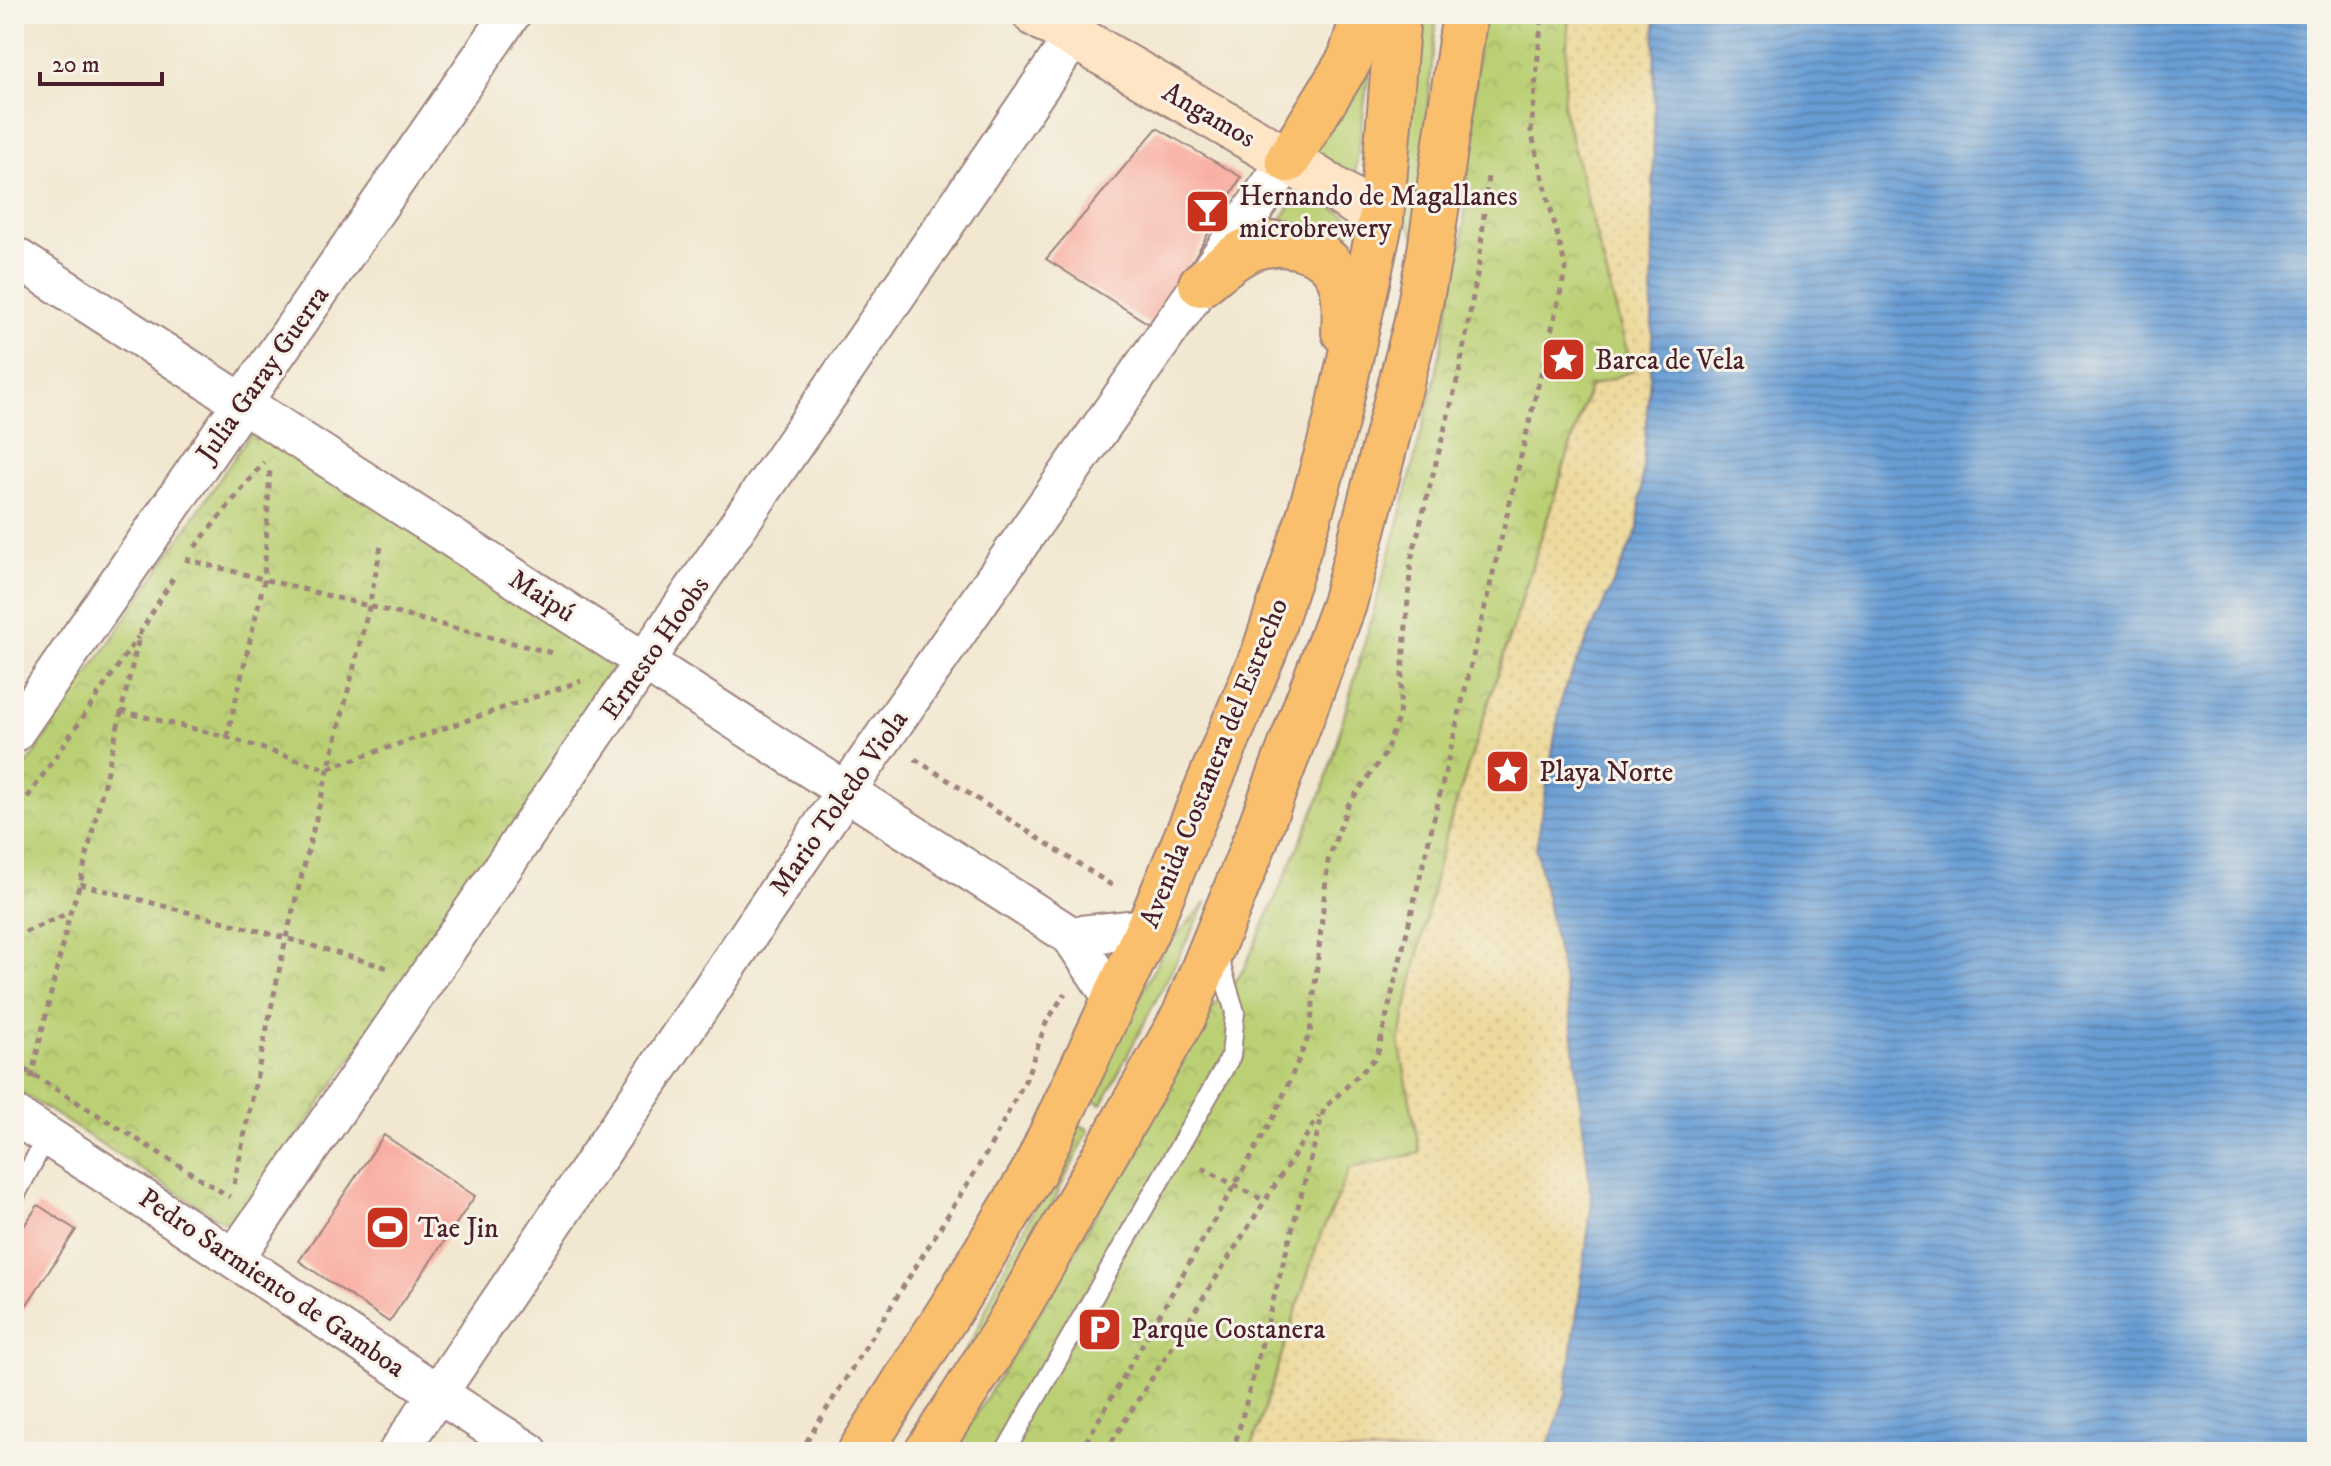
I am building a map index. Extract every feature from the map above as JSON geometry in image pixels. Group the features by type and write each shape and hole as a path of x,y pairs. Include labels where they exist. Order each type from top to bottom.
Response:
{"main road":[{"path":"1288,160 1350,59 1364,14"},
{"name":"Avenida Costanera del Estrecho","path":"862,1450 1034,1171 1148,928 1265,650 1308,520 1336,422 1381,219 1398,14"},
{"path":"927,1452 1004,1332 1184,1016 1249,857 1344,604 1416,325 1465,14"},
{"path":"1381,219 1404,280 1416,325"},
{"path":"1201,284 1247,250 1277,243 1299,246 1318,254 1338,275 1345,314 1336,422"},
{"path":"1148,928 1249,857"}],"street":[{"name":"Julia Garay Guerra","path":"14,733 511,14"},
{"name":"Angamos","path":"1035,14 1288,160 1381,219"},
{"name":"Ernesto Hoobs","path":"235,1257 1073,38"},
{"name":"Mario Toledo Viola","path":"398,1452 846,791 1288,160"},
{"name":"Maipú","path":"14,256 1084,942 1114,1000"},
{"path":"1084,942 1148,928"},
{"name":"Pedro Sarmiento de Gamboa","path":"26,1122 529,1452"}],"lane":[{"path":"1005,1452 1231,1056 1235,1012 1214,942"},
{"path":"14,1198 26,1122"}],"path":[{"path":"1105,1452 1324,1109 1377,1056 1566,269 1531,131 1542,14"},
{"path":"1080,1452 1275,1115 1310,1033 1328,861 1348,805 1385,754 1399,716 1411,560 1459,373 1479,264 1488,171"},
{"path":"14,817 140,633 185,559 271,454 264,581 227,737"},
{"path":"231,1198 286,938 369,607 382,541"},
{"path":"185,559 566,657"},
{"path":"26,1122 33,1075 70,913 80,884 140,633"},
{"path":"121,711 227,737 326,769 595,676 613,666 646,663"},
{"path":"911,756 1116,888"},
{"path":"800,1452 986,1154 1026,1079 1046,1023 1075,977 1084,942 1122,873"},
{"path":"80,884 286,938 397,971 423,982"},
{"path":"14,937 70,913"},
{"path":"14,1063 231,1198"},
{"path":"1233,1452 1324,1109"},
{"path":"231,1198 240,1185"}],"green space":[{"path":"1422,14 1437,14 1415,237 1399,207"},
{"path":"1481,14 1569,14 1563,108 1632,371 1589,387 1441,851 1399,1042 1420,1153 1350,1168 1320,1236 1250,1452 953,1452 1059,1280 1146,1128 1199,1025 1244,969 1323,790 1398,525 1436,374 1463,236"},
{"path":"1369,71 1354,183 1311,152"},
{"path":"1302,189 1352,219 1346,253 1277,225"},
{"path":"252,431 609,642 613,666 604,698 233,1228 14,1088 14,784"},
{"path":"1207,902 1102,1104 1089,1098 1164,949"},
{"path":"1078,1124 1089,1130 1013,1284 910,1452 904,1452 974,1337 1001,1274"}],"sand":[{"name":"Playa Norte","path":"1569,14 1655,14 1652,350 1638,529 1562,695 1536,849 1570,1011 1592,1203 1566,1394 1546,1452 1250,1452 1320,1236 1350,1167 1420,1153 1399,1042 1441,851 1590,386 1632,371 1563,108"}],"water":[{"path":"1655,14 2317,14 2317,1452 1546,1452 1566,1394 1592,1203 1570,1011 1536,849 1562,695 1638,529 1652,350"}],"building":[{"path":"1157,128 1241,177 1154,327 1046,259"},
{"name":"Tae Jin","path":"384,1135 475,1196 389,1322 299,1261"},
{"path":"38,1205 76,1230 14,1324 14,1241"}],"place":[{"name":"Hernando de Magallanes microbrewery","path":"1208,212"},
{"name":"Barca de Vela","path":"1564,360"},
{"name":"Playa Norte","path":"1508,772"},
{"name":"Tae Jin","path":"387,1228"},
{"name":"Parque Costanera","path":"1100,1329"}]}
